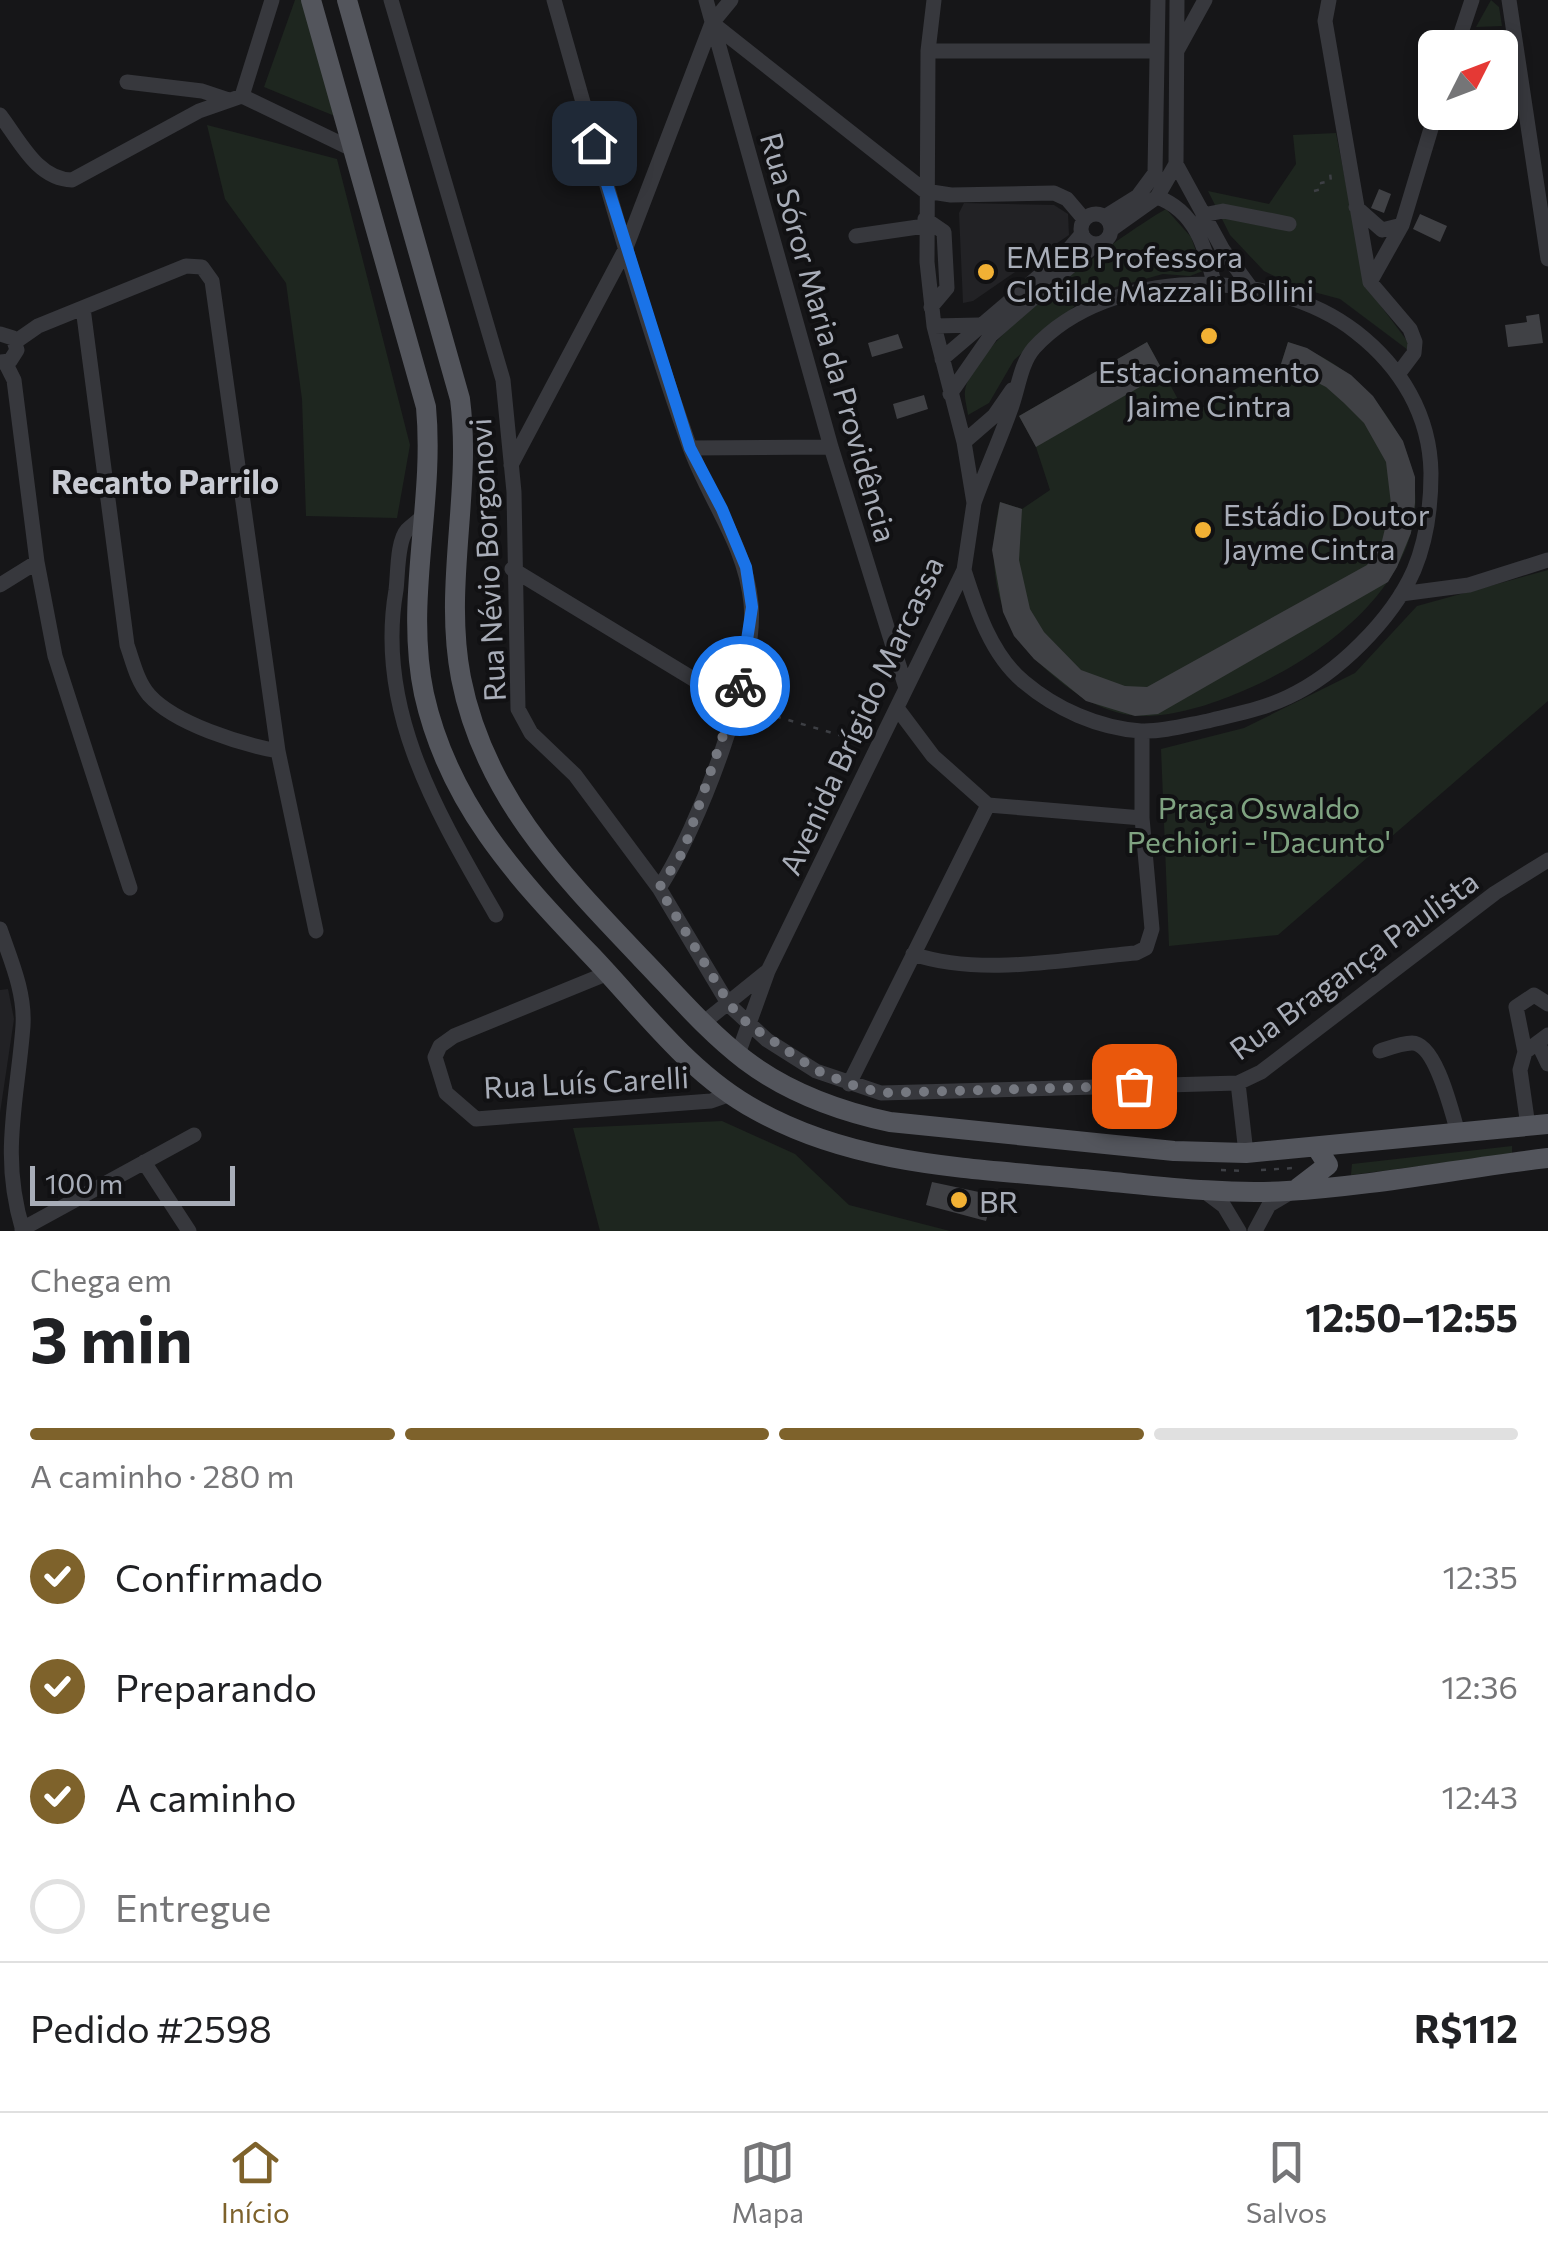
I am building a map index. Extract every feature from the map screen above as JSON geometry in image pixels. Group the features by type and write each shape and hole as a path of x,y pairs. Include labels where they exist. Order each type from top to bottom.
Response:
{"main road":[{"path":"311,0 426,408 430,449 418,579 424,692 440,748 461,796 500,858 690,1059 731,1094 796,1130 872,1154 1204,1190 1292,1191 1547,1158 1540,1145 1541,1124 1246,1153 1174,1151 880,1120 818,1100 738,1054 704,1023 546,857 499,784 475,733 461,676 454,608 467,450 460,399 349,5 340,13 320,0"},
{"path":"500,858 520,841 546,857"},
{"path":"872,1154 880,1120"},
{"path":"1292,1191 1326,1169 1328,1162 1318,1148"}],"street":[{"path":"0,115 39,168 55,180 72,180 234,97 272,0"},
{"name":"Rua Névio Borgonovi","path":"390,0 503,380 512,465 518,710 531,732 575,775 659,888 730,1005"},
{"path":"554,0 625,250 690,448 746,567 752,607 748,654 736,704 683,852 659,888"},
{"name":"Rua Sóror Maria da Providência","path":"706,0 831,447 906,688"},
{"path":"512,465 625,250 712,23 731,0"},
{"path":"856,236 925,222 928,51 934,0"},
{"path":"950,394 990,335 1096,244 1106,241 1109,223 1148,186 1157,158 1158,0"},
{"path":"1178,0 1176,164 1203,215 1253,291"},
{"path":"1176,52 1204,0"},
{"path":"1329,0 1326,20 1370,282 1410,329 1416,342 1414,353 1399,374"},
{"path":"1462,30 1472,0"},
{"path":"1465,19 1476,2 1483,0"},
{"path":"1495,0 1510,4 1548,260"},
{"path":"712,23 925,191 951,195 1054,193 1067,198 1096,244"},
{"path":"928,51 1158,51"},
{"path":"127,82 234,97 354,150"},
{"path":"1370,282 1402,225 1431,130"},
{"path":"1109,223 1157,197 1176,164"},
{"path":"1157,197 1184,210 1207,254 1215,287"},
{"path":"1356,206 1382,230 1402,225"},
{"path":"1203,215 1223,211 1289,224"},
{"path":"942,359 1064,254 1096,213 1109,223"},
{"name":"Avenida Brígido Marcassa","path":"738,1054 768,971 964,570 974,503 964,442 931,307 948,288 944,232 925,222"},
{"path":"130,888 55,656 37,562 14,380 3,362 16,355 8,338 186,266 202,267 212,281 216,298 278,752 316,931"},
{"path":"964,570 983,622 1022,680 1070,713 1142,731 1212,720 1292,695 1324,674 1380,622 1401,594 1423,545 1431,488 1426,436 1418,406 1399,374 1375,347 1327,312 1253,291 1165,283 1075,316 1031,351 974,503"},
{"path":"83,308 127,644 136,674 161,706 240,744 278,752"},
{"path":"934,326 988,320"},
{"path":"964,442 994,416 1020,378"},
{"path":"690,448 831,447"},
{"path":"426,512 402,539 390,636 397,697 415,763 439,816 496,914"},
{"path":"1401,594 1469,585 1548,560"},
{"path":"0,585 37,562"},
{"path":"512,570 736,704"},
{"path":"896,708 932,756 988,805 1142,818"},
{"path":"913,954 937,962 1008,964 1136,953 1152,939 1142,818 1142,731"},
{"path":"849,1084 988,805"},
{"name":"Rua Bragança Paulista","path":"730,1005 748,1024 816,1070 881,1093 1238,1083 1262,1072 1495,893 1548,860"},
{"path":"0,929 22,1004 2,1142 9,1197 23,1230 194,1135"},
{"name":"Avenida Brígido Marcassa","path":"704,1023 768,971"},
{"name":"Rua Luís Carelli","path":"608,972 454,1036 440,1046 435,1056 446,1094 476,1118 710,1101 731,1094"},
{"path":"1548,1004 1534,995 1517,1005 1548,1064"},
{"path":"1380,1051 1412,1043 1423,1046 1432,1058 1458,1134"},
{"path":"1537,1044 1520,1070 1541,1124"},
{"path":"1238,1083 1246,1153"},
{"path":"144,1162 189,1231"},
{"path":"1204,1190 1224,1206 1239,1231"},
{"path":"1255,1231 1269,1205 1292,1191"}],"path":[{"path":"1314,191 1330,181 1330,173 1339,170 1336,158 1346,155"},
{"path":"736,704 878,747"}],"shaded area":[{"name":"EMEB Professora Clotilde Mazzali Bollini","path":"964,203 1054,205 1068,214 1069,235 973,301 963,303 959,213"},
{"path":"8,989 14,1019 0,1113 0,990"}],"green space":[{"path":"295,0 306,0 342,119 264,87"},
{"path":"1491,0 1499,7 1502,26 1476,27"},
{"path":"207,125 337,159 410,445 397,518 306,516 302,399 286,283 225,199"},
{"path":"1336,133 1366,286 1411,346 1408,350 1340,299 1299,288 1264,271 1230,235 1208,191 1269,204 1296,164 1293,135"},
{"path":"1166,209 1191,237 1203,271 1190,276 1163,274 1087,295 1014,360 989,403 968,415 965,391 974,370 993,345 1051,291"},
{"name":"Estádio Doutor Jayme Cintra","path":"1147,342 1187,416 1281,364 1288,342 1329,361 1353,378 1384,412 1409,459 1415,504 1407,546 1385,585 1355,620 1317,650 1275,675 1222,700 1155,716 1129,715 1104,708 1049,672 1012,629 1003,609 994,567 1000,502 1022,509 1050,490 1036,447 1019,416"},
{"name":"Praça Oswaldo Pechiori - 'Dacunto'","path":"1548,570 1548,701 1278,935 1169,946 1161,749 1244,728 1355,673 1417,606"},
{"path":"722,1121 795,1154 849,1205 950,1231 600,1231 573,1128"},
{"path":"1512,1146 1512,1154 1351,1175 1352,1164"}],"building":[{"path":"1379,189 1391,194 1384,213 1371,208"},
{"path":"1420,214 1447,226 1440,242 1413,229"},
{"path":"1539,314 1543,343 1508,347 1505,325 1527,322 1526,316"},
{"path":"898,334 903,348 872,357 868,343"},
{"path":"1147,342 1164,373 1036,447 1019,416"},
{"path":"1288,342 1307,348 1351,375 1373,396 1403,441 1415,477 1415,503 1411,533 1397,567 1388,582 1158,714 1135,716 1086,701 1034,659 1014,636 1003,612 992,550 1000,502 1022,509 1019,560 1030,609 1044,632 1081,670 1125,686 1147,687 1367,565 1381,545 1391,504 1386,462 1364,423 1344,403 1326,387 1281,364"},
{"path":"924,395 928,409 897,419 893,404"},
{"name":"BR","path":"932,1182 993,1195 986,1221 926,1205"}],"way so far":[{"path":"740,686 683,852 659,888 730,1005 748,1024 816,1070 881,1093 1134,1086"}],"place":[{"name":"EMEB Professora Clotilde Mazzali Bollini","path":"986,272"},
{"name":"Estacionamento Jaime Cintra","path":"1209,336"},
{"name":"Estádio Doutor Jayme Cintra","path":"1203,530"},
{"name":"BR","path":"959,1200"}],"district":[{"name":"Recanto Parrilo","path":"165,481"}],"route":[{"path":"594,143 690,448 746,567 752,607 748,654 740,686"}]}
